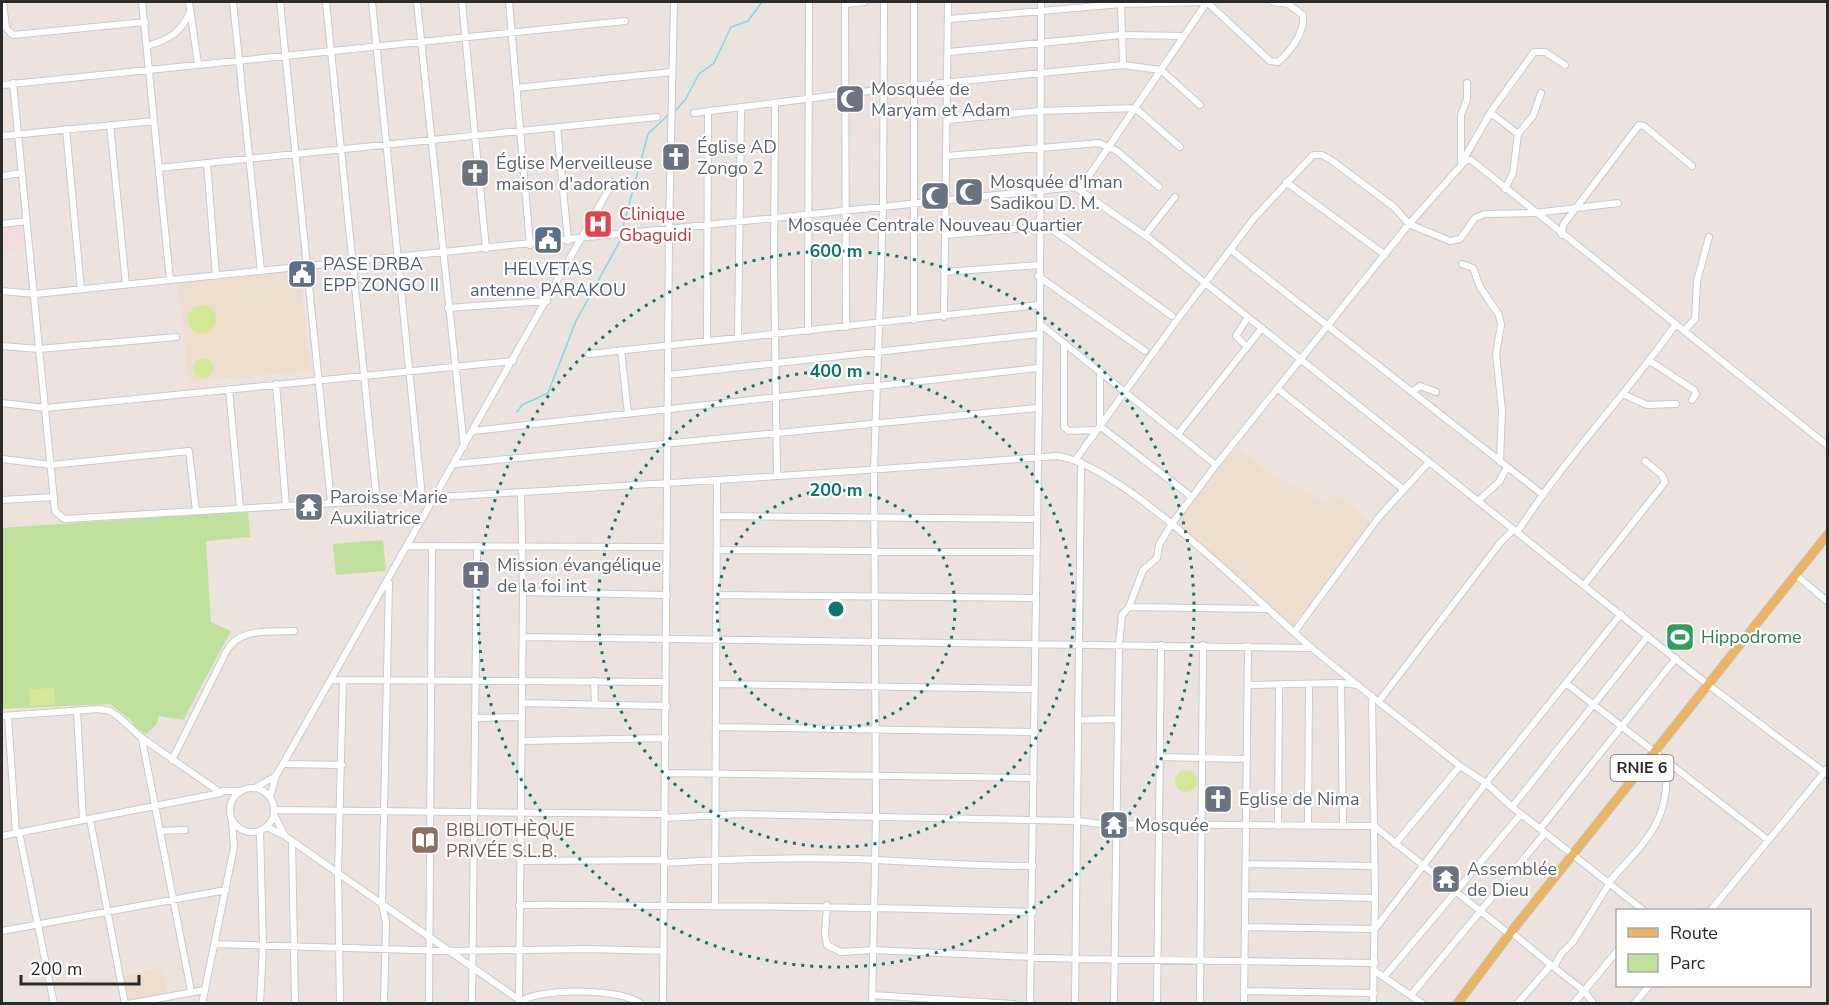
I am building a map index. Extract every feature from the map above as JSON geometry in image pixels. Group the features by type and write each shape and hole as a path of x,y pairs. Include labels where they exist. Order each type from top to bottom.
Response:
{"main road":[{"name":"RNIE 6","path":"1457,1004 1510,933 1827,534"}],"street":[{"path":"3,2 6,28 13,35 144,22"},
{"path":"142,2 170,280"},
{"path":"189,2 198,64"},
{"path":"233,2 261,271"},
{"path":"280,2 331,502"},
{"path":"326,2 377,502"},
{"path":"372,2 422,497"},
{"path":"417,2 464,447"},
{"path":"462,2 486,249"},
{"path":"509,2 530,244"},
{"path":"663,1004 669,231 674,2"},
{"path":"808,331 809,2"},
{"path":"846,327 845,3 864,2"},
{"path":"872,1004 876,818 873,641 874,469 883,208 884,2"},
{"path":"914,2 914,320"},
{"path":"944,317 950,19 948,2"},
{"path":"1030,1004 1040,324 1038,276 1041,2"},
{"path":"950,19 1121,3 1206,2 1270,61 1278,62 1298,36 1304,22 1303,15 1288,4 1273,2"},
{"path":"1080,189 1206,2"},
{"path":"1121,3 1123,65"},
{"path":"147,46 165,40 184,28 191,12"},
{"path":"2,85 285,54 625,21"},
{"path":"949,52 1121,35 1183,36"},
{"path":"1114,1004 1119,644 1121,619 1129,607 1143,570 1157,558 1159,545 1216,465 1409,224 1463,161 1491,113 1533,52 1545,52 1565,65"},
{"path":"694,113 776,105 915,86 1123,65 1161,70 1200,105"},
{"path":"516,88 672,72"},
{"path":"13,83 55,511 64,519 331,502 377,502 436,496 717,480 1037,457 1056,456 1079,460 1104,473 1172,525 1311,648 1460,766 1486,783 1512,807 1642,909"},
{"path":"1463,161 1461,115 1467,99 1467,83"},
{"path":"1505,189 1513,173 1518,134 1533,116 1541,93"},
{"path":"776,105 777,476"},
{"path":"738,338 741,108"},
{"path":"947,120 1040,111 1135,108 1180,147"},
{"path":"707,341 708,111"},
{"path":"1491,113 1518,134"},
{"path":"159,168 657,117"},
{"path":"2,136 154,121"},
{"path":"110,125 126,285"},
{"path":"1562,235 1563,225 1639,125 1644,126 1692,166"},
{"path":"557,127 568,241"},
{"path":"66,129 81,289"},
{"path":"947,156 1099,143 1117,151 1159,188"},
{"path":"1075,1004 1080,644 1079,460 1098,428 1204,284 1286,182 1313,155 1322,155 1394,207 1409,224 1455,241 1460,239 1474,218 1485,214 1535,213 1618,203"},
{"path":"1463,161 1471,160 1827,446"},
{"path":"207,163 216,276"},
{"path":"2,176 22,173"},
{"path":"285,836 274,813 270,797 276,776 285,764 613,182"},
{"path":"1286,182 1385,255"},
{"path":"2,291 35,294 669,231 1039,191 1080,189 1145,235 1707,684 1826,770 1712,909"},
{"path":"1145,235 1174,197"},
{"path":"2,224 27,221"},
{"path":"945,235 1039,224 1172,316"},
{"path":"1684,331 1695,319 1697,281 1709,237"},
{"path":"1231,250 1542,494"},
{"path":"1462,264 1473,268 1480,287 1499,315 1501,325 1496,354 1502,410 1500,462"},
{"path":"944,272 1039,265"},
{"path":"1038,276 1145,351"},
{"path":"448,308 547,301"},
{"path":"589,354 1039,305"},
{"path":"1247,347 1236,336 1248,317"},
{"path":"1040,324 1216,465"},
{"path":"1518,531 1542,494 1650,361 1676,324"},
{"path":"1178,434 1262,328"},
{"path":"668,375 1039,334"},
{"path":"2,346 39,349 176,337"},
{"path":"1064,343 1064,427 1069,431 1098,428 1192,497"},
{"path":"621,350 627,414"},
{"path":"1650,361 1694,390 1696,394 1692,400"},
{"path":"2,403 46,408 513,362"},
{"path":"473,431 1038,368"},
{"path":"1098,428 1100,372"},
{"path":"276,384 286,505"},
{"path":"1412,392 1419,386 1436,392"},
{"path":"1628,387 1635,399"},
{"path":"229,389 240,508"},
{"path":"1278,389 1403,489"},
{"path":"1623,394 1647,405 1676,404"},
{"path":"455,464 1037,408"},
{"path":"2,459 51,465 189,451 196,511"},
{"path":"1584,585 1665,482 1665,478 1646,461"},
{"path":"1294,631 1403,489 1429,462"},
{"path":"1479,500 1484,493 1499,482 1507,467"},
{"path":"715,906 717,480"},
{"path":"521,492 523,547 519,905 521,1002"},
{"path":"2,500 54,497"},
{"path":"717,516 1036,519"},
{"path":"1379,701 1500,543 1513,530 1518,531"},
{"path":"408,546 667,547"},
{"path":"429,1004 432,546"},
{"path":"472,1004 476,813 477,546"},
{"path":"717,550 1036,552"},
{"path":"1796,575 1827,602"},
{"path":"384,1004 385,948 382,904 389,579"},
{"path":"523,592 667,595"},
{"path":"717,595 1036,598"},
{"path":"1129,607 1266,609"},
{"path":"1375,929 1486,783 1622,614"},
{"path":"172,759 226,652 236,638 251,633 294,631"},
{"path":"1512,807 1648,636"},
{"path":"523,637 1311,648"},
{"path":"1157,1004 1161,645"},
{"path":"1200,1004 1203,645"},
{"path":"1244,1004 1248,646"},
{"path":"1410,995 1480,912 1676,658"},
{"path":"332,680 666,682"},
{"path":"340,1004 338,873 342,680"},
{"path":"594,681 595,703"},
{"path":"1248,685 1341,683 1359,685"},
{"path":"1341,683 1343,826"},
{"path":"716,684 1034,689"},
{"path":"1308,826 1309,684"},
{"path":"1567,684 1768,840"},
{"path":"1278,826 1279,685"},
{"path":"1372,696 1375,866 1373,1004"},
{"path":"522,703 667,706"},
{"path":"77,711 83,820"},
{"path":"54,1004 18,832 5,716 110,711 142,738 222,792 232,802"},
{"path":"476,718 522,717"},
{"path":"1079,720 1118,719"},
{"path":"717,728 1035,732"},
{"path":"142,738 190,991"},
{"path":"522,741 666,738"},
{"path":"1160,757 1247,759"},
{"path":"1518,1004 1573,942 1608,883 1651,834 1658,822 1668,792 1666,762"},
{"path":"285,764 342,765"},
{"path":"1395,844 1460,766"},
{"path":"666,773 1034,778"},
{"path":"2,836 222,792 255,788 276,776"},
{"path":"255,788 270,797"},
{"path":"202,1004 234,847 232,802 241,791"},
{"path":"274,813 385,810 665,816 741,814 1078,821 1117,825 1374,826 1480,912 1581,989 1594,1004"},
{"path":"260,1004 263,945 263,829 274,813"},
{"path":"1384,977 1521,814"},
{"path":"90,819 127,1004 205,990"},
{"path":"232,821 244,831 263,829 285,836 521,1002"},
{"path":"160,831 185,830"},
{"path":"234,847 244,831"},
{"path":"292,841 296,946 295,1004"},
{"path":"520,861 875,860 951,866 1033,866"},
{"path":"1246,864 1375,866"},
{"path":"2,931 226,890"},
{"path":"1245,895 1375,898"},
{"path":"519,905 592,903 664,906 827,905 1032,912"},
{"path":"827,905 825,934 830,948 841,952 873,950 1076,959 1245,960 1375,967 1384,977 1423,1004"},
{"path":"1245,927 1375,929"},
{"path":"215,944 430,948 449,951 474,949 664,951"},
{"path":"1573,1004 1581,989 1616,951"},
{"path":"1634,1004 1648,987"},
{"path":"1245,992 1374,993"},
{"path":"521,1002 533,994 612,994 627,996 641,1004"},
{"path":"610,1004 612,994"},
{"path":"872,995 1013,1004"}],"shaded area":[{"path":"22,225 25,250 2,252 2,227"},
{"path":"300,270 309,371 189,382 178,283"},
{"path":"1237,447 1268,472 1325,502 1335,493 1375,525 1299,632 1175,525"},
{"path":"162,967 168,994 129,1003 123,976"}],"green space":[{"path":"202,305 212,309 216,319 212,329 202,333 192,329 188,319 192,309"},
{"path":"199,358 207,358 213,364 213,372 207,378 199,378 193,372 193,364"},
{"path":"248,511 250,537 206,541 211,622 231,631 183,720 159,716 156,725 146,734 133,726 133,722 110,704 2,709 2,528"},
{"path":"383,540 386,571 336,575 333,544"},
{"path":"54,688 55,705 30,706 29,689"},
{"path":"1186,770 1196,777 1197,781 1190,791 1186,792 1176,785 1175,781 1182,771"}],"waterway":[{"path":"675,111 685,100 699,74 714,63 731,27 748,21 762,2"},
{"path":"622,231 648,134 670,113"},
{"path":"517,412 522,405 548,393 576,321 620,241"}],"place":[{"name":"Mosquée de Maryam et Adam","path":"850,99"},
{"name":"Église AD Zongo 2","path":"676,157"},
{"name":"Église Merveilleuse maison d'adoration","path":"475,173"},
{"name":"Mosquée d'Iman Sadikou D. M.","path":"969,192"},
{"name":"Mosquée Centrale Nouveau Quartier","path":"935,196"},
{"name":"Clinique Gbaguidi","path":"598,224"},
{"name":"HELVETAS antenne PARAKOU","path":"548,240"},
{"name":"PASE DRBA EPP ZONGO II","path":"302,274"},
{"name":"Paroisse Marie Auxiliatrice","path":"309,507"},
{"name":"Mission évangélique de la foi int","path":"476,575"},
{"name":"Hippodrome","path":"1680,637"},
{"name":"Eglise de Nima","path":"1218,799"},
{"name":"Mosquée","path":"1114,825"},
{"name":"BIBLIOTHÈQUE PRIVÉE S.L.B.","path":"425,840"},
{"name":"Assemblée de Dieu","path":"1446,879"}]}
